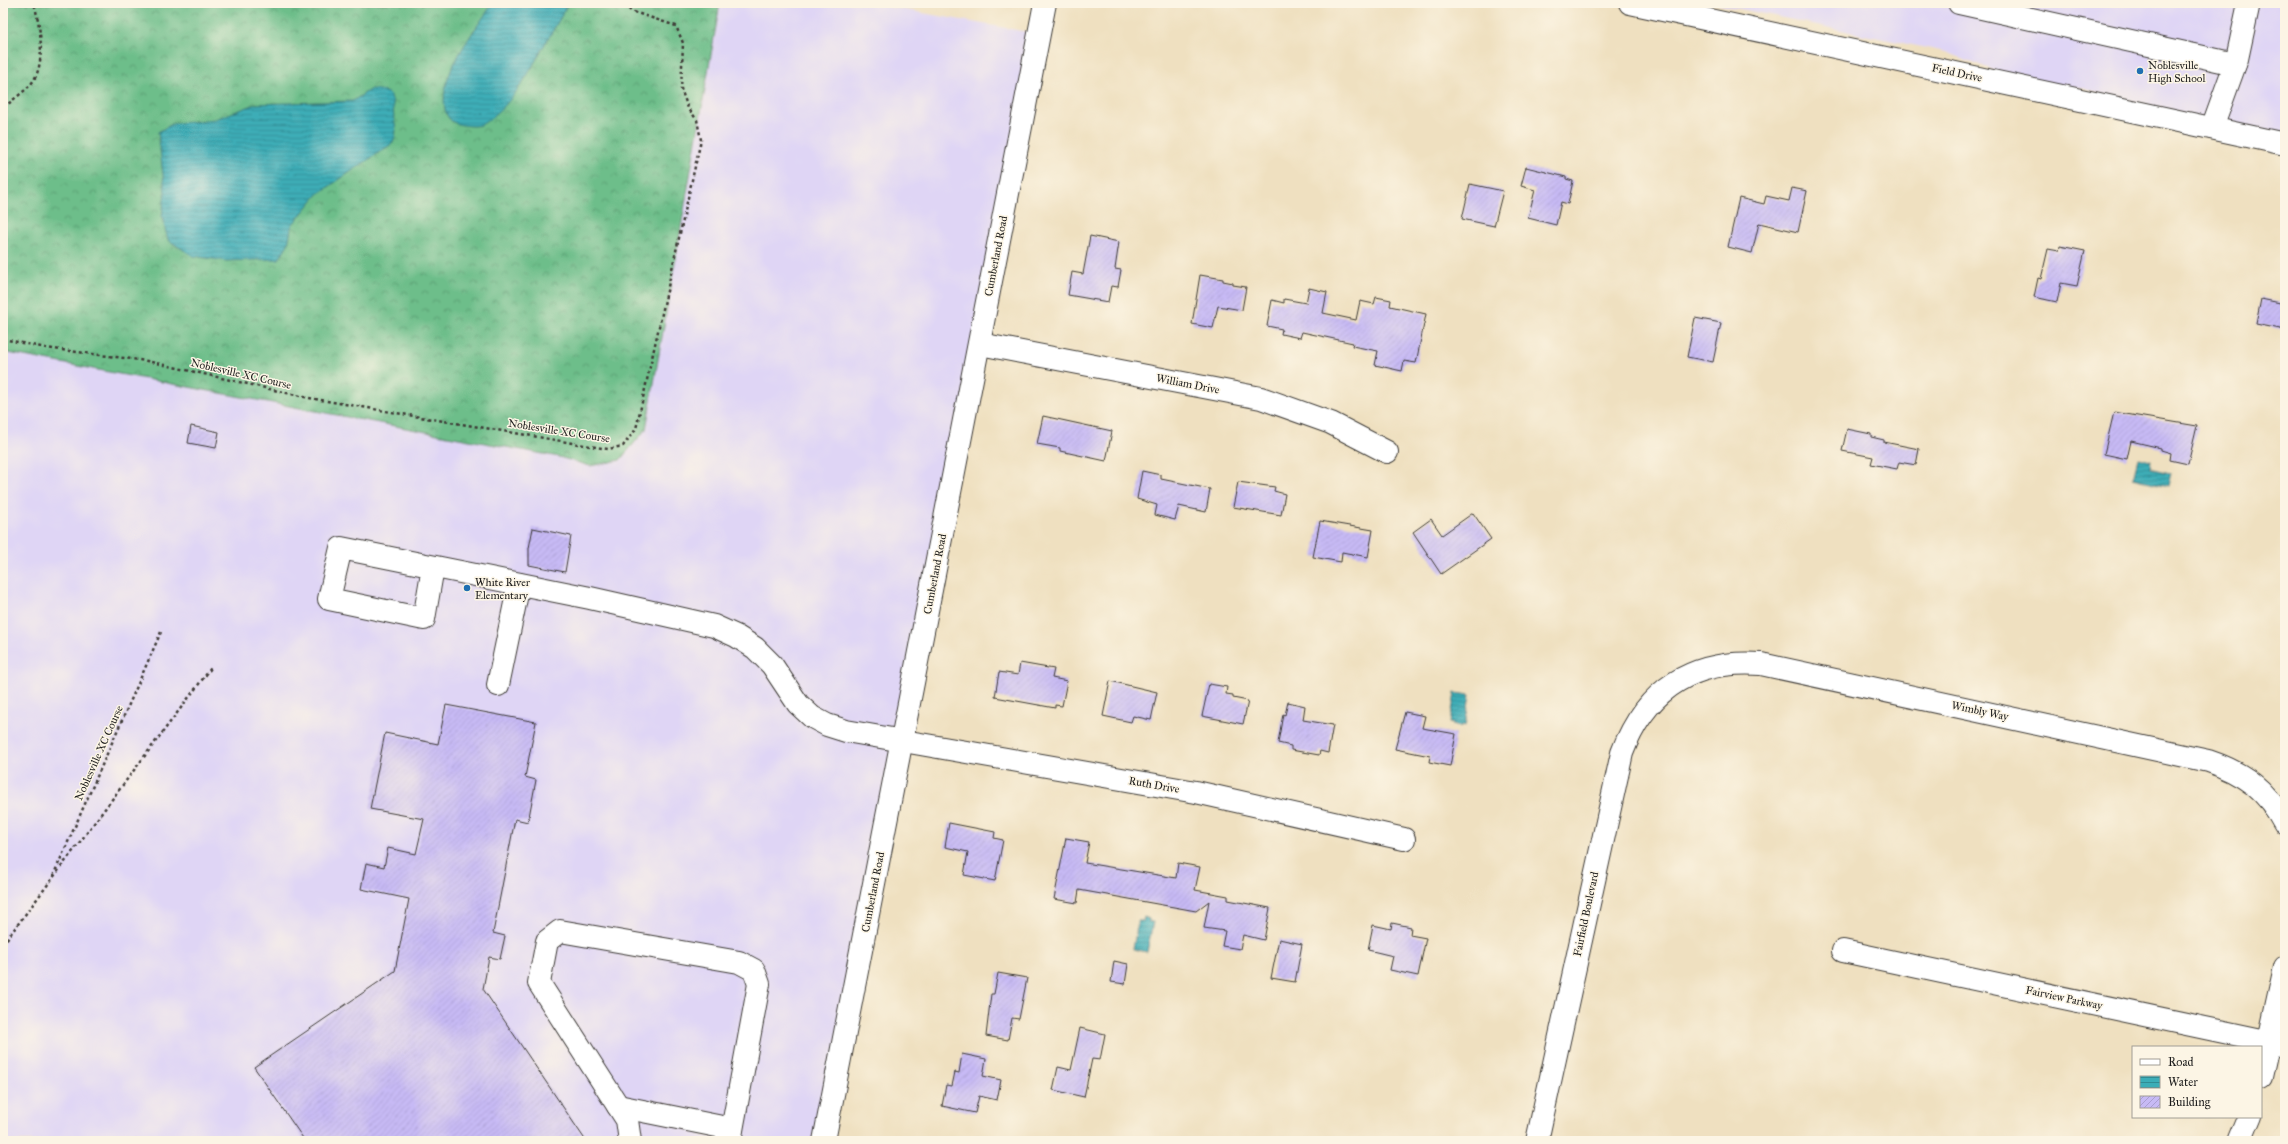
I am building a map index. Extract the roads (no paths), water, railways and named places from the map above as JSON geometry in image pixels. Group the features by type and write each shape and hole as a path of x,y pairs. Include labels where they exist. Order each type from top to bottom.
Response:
{"street":[{"name":"Field Drive","path":"1630,3 2285,144"},
{"path":"1959,3 2037,11 2236,64"},
{"path":"2212,128 2236,64 2250,3"},
{"name":"Cumberland Road","path":"824,1141 980,344 1037,42 1046,5"},
{"name":"William Drive","path":"980,344 1261,398 1331,423 1387,452"},
{"name":"Ruth Drive","path":"434,567 424,619 329,599 341,548 519,584 714,626 736,636 755,648 772,665 798,704 812,717 827,725 846,731 1196,792 1404,838"},
{"path":"498,685 519,584"},
{"name":"Wimbly Way","path":"1657,696 1677,682 1704,669 1722,664 1761,664 2208,761 2231,768 2249,779 2269,798 2285,824"},
{"name":"Fairfield Boulevard","path":"1537,1141 1617,772 1629,733 1635,722 1657,696"},
{"path":"618,1106 731,1135 759,984 754,970 739,962 560,931 547,941 539,983 618,1106 627,1120 630,1141"},
{"name":"Fairview Parkway","path":"1843,951 2277,1043"},
{"path":"2262,1075 2277,1043 2285,967"},
{"path":"2240,1141 2250,1118"}],"water":[{"path":"493,3 566,3 567,5 527,76 504,107 482,124 468,126 459,124 453,122 446,113 444,96 447,82 452,67 460,53"},
{"path":"371,89 385,92 391,97 396,131 393,143 318,194 292,225 288,244 279,259 226,261 193,256 168,240 162,217 165,192 158,132 172,124 215,119 256,104 353,101"},
{"path":"2138,458 2151,461 2150,468 2171,473 2168,486 2133,478"},
{"path":"1455,693 1470,695 1465,726 1461,725 1460,727 1450,723"},
{"path":"1144,917 1149,919 1149,922 1153,922 1147,952 1133,949 1138,921 1143,921"}],"place":[{"name":"Noblesville High School","path":"2140,71"},
{"name":"White River Elementary","path":"467,588"}]}
